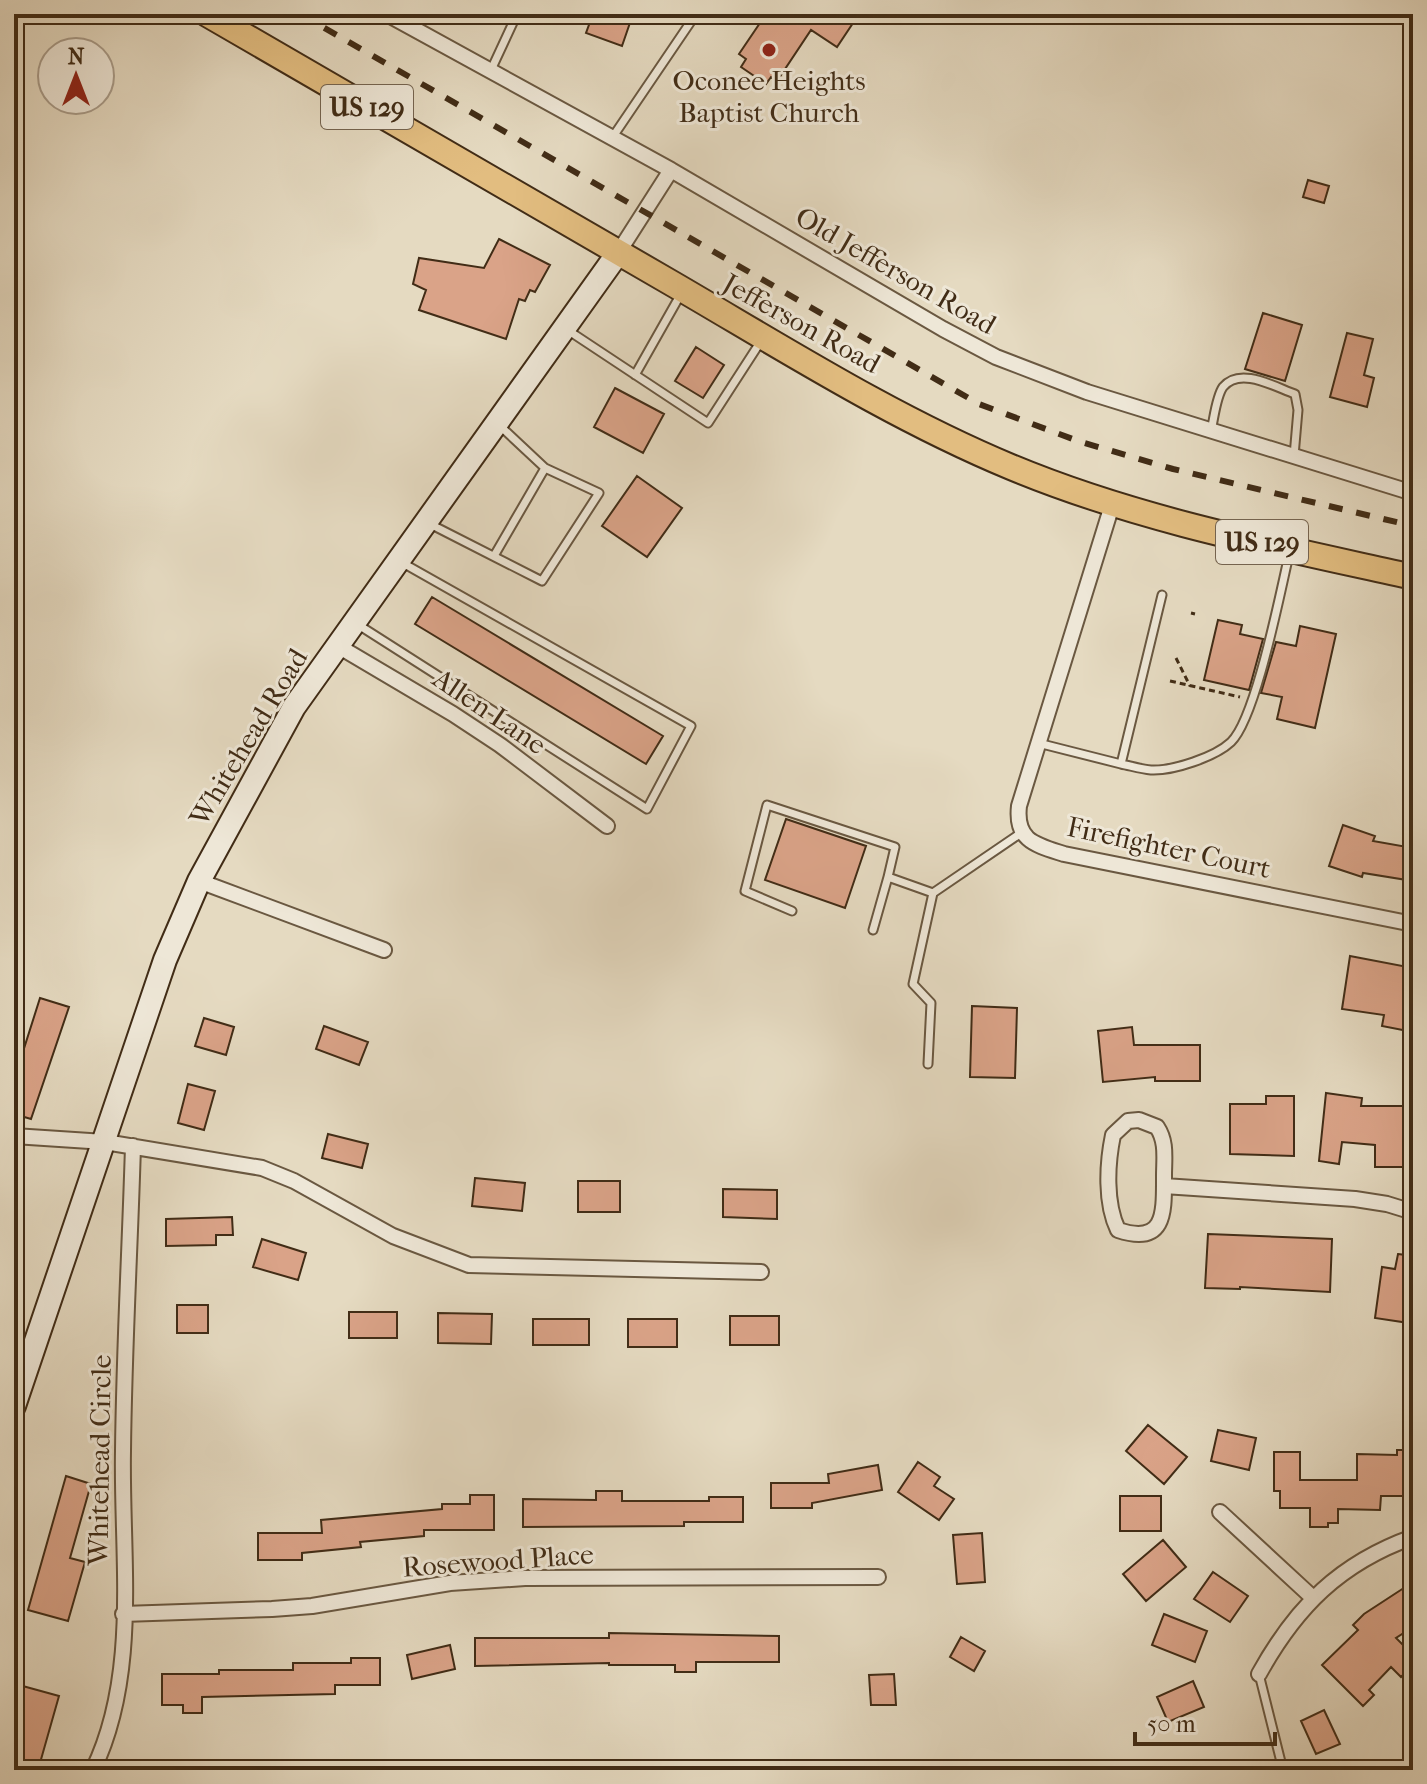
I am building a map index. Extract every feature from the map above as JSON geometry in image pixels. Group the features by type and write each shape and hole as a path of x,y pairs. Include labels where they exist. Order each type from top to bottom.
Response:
{"highway":[{"name":"Jefferson Road","path":"207,14 763,337 923,425 1011,467 1113,502 1208,529 1413,577"}],"main road":[{"name":"Whitehead Road","path":"14,1406 19,1374 105,1142 165,960 199,881 294,707 618,253"}],"street":[{"name":"Old Jefferson Road","path":"387,14 671,170 996,357 1087,392 1413,493"},
{"name":"Whitehead Road","path":"618,253 671,170"},
{"path":"1021,833 1017,821 1019,806 1113,502"},
{"name":"Allen Lane","path":"338,646 500,745 607,826"},
{"name":"Firefighter Court","path":"1021,833 1036,845 1064,854 1413,924"},
{"path":"199,881 384,950"},
{"path":"1139,1120 1157,1127 1164,1143 1164,1186 1165,1211 1158,1226 1147,1235 1131,1235 1118,1230 1112,1217 1110,1149 1113,1135 1120,1126 1139,1120"},
{"path":"14,1136 105,1142 278,1173 393,1236 469,1265 761,1272"},
{"name":"Whitehead Circle","path":"93,1770 116,1707 123,1614 123,1452 133,1146"},
{"path":"1164,1186 1355,1199 1413,1212"},
{"path":"1220,1512 1312,1597"},
{"path":"1259,1674 1273,1649 1312,1597 1355,1564 1413,1537"},
{"name":"Rosewood Place","path":"123,1614 312,1606 450,1583 525,1578 878,1577"}],"lane":[{"path":"490,71 517,14"},
{"path":"612,138 696,14"},
{"path":"635,375 683,290"},
{"path":"565,328 708,423 763,337"},
{"path":"1211,431 1223,388 1238,377 1251,378 1295,394 1298,410 1294,456"},
{"path":"426,522 542,581 599,493 545,468 497,422"},
{"path":"494,556 545,468"},
{"path":"1038,743 1154,770 1202,760 1231,741 1245,720 1252,699 1272,631 1290,549"},
{"path":"355,622 647,809 691,726 399,561"},
{"path":"1121,764 1162,595"},
{"path":"792,911 745,891 767,805 895,847 873,930"},
{"path":"928,1064 931,1003 913,984 933,893 1021,833"},
{"path":"888,877 933,893"},
{"path":"1259,1674 1283,1770"}],"path":[{"path":"1176,658 1190,686"},
{"path":"1170,681 1252,699"}],"building":[{"path":"593,14 633,14 622,46 586,33"},
{"name":"Oconee Heights Baptist Church","path":"766,14 859,14 837,47 811,30 777,81 771,77 766,84 741,67 746,59 739,54"},
{"path":"1308,180 1329,186 1324,203 1303,197"},
{"path":"499,239 550,265 535,292 530,290 525,301 519,299 506,339 419,310 426,290 413,284 419,258 484,268"},
{"path":"1263,313 1302,325 1285,381 1245,369"},
{"path":"1347,333 1373,339 1364,375 1374,378 1367,407 1330,397"},
{"path":"696,347 724,365 703,398 675,381"},
{"path":"615,388 664,414 643,453 594,427"},
{"path":"637,476 682,508 647,557 602,526"},
{"path":"432,597 663,736 646,764 415,624"},
{"path":"1218,620 1242,625 1240,634 1263,639 1249,690 1204,680"},
{"path":"1300,626 1336,634 1315,728 1277,719 1282,697 1261,693 1276,642 1296,646"},
{"path":"786,819 866,846 845,908 765,880"},
{"path":"1343,825 1375,836 1373,841 1413,848 1413,881 1363,873 1362,877 1329,866"},
{"path":"1350,956 1413,968 1413,1032 1382,1026 1384,1015 1342,1009"},
{"path":"40,998 69,1007 31,1119 14,1114 14,1080"},
{"path":"972,1006 1017,1008 1015,1078 970,1077"},
{"path":"204,1018 234,1027 226,1055 195,1046"},
{"path":"324,1026 368,1042 359,1065 316,1049"},
{"path":"1132,1027 1134,1045 1200,1045 1200,1081 1155,1081 1155,1077 1103,1082 1098,1031"},
{"path":"188,1084 215,1091 204,1130 178,1123"},
{"path":"1326,1093 1362,1098 1361,1106 1403,1106 1403,1167 1375,1167 1375,1145 1342,1142 1339,1164 1319,1161"},
{"path":"1266,1096 1294,1096 1294,1156 1230,1154 1230,1104 1266,1104"},
{"path":"328,1134 368,1144 362,1168 322,1158"},
{"path":"475,1178 525,1183 522,1211 472,1206"},
{"path":"578,1181 620,1181 620,1212 578,1212"},
{"path":"723,1189 777,1190 777,1219 723,1217"},
{"path":"232,1217 233,1235 216,1235 216,1245 166,1246 166,1219"},
{"path":"1208,1234 1332,1239 1330,1292 1205,1288"},
{"path":"262,1239 306,1253 298,1280 253,1267"},
{"path":"1398,1254 1413,1256 1409,1323 1375,1318 1382,1267 1395,1269"},
{"path":"177,1305 208,1305 208,1333 177,1333"},
{"path":"349,1312 397,1312 397,1338 349,1338"},
{"path":"438,1313 492,1314 491,1344 438,1343"},
{"path":"730,1316 779,1316 779,1345 730,1345"},
{"path":"533,1319 589,1319 589,1345 533,1345"},
{"path":"628,1319 677,1319 677,1347 628,1347"},
{"path":"1148,1425 1187,1457 1164,1484 1126,1451"},
{"path":"1218,1430 1256,1438 1249,1470 1211,1461"},
{"path":"1397,1450 1413,1450 1413,1496 1381,1496 1380,1510 1338,1509 1338,1523 1328,1523 1328,1527 1310,1527 1310,1508 1280,1508 1280,1491 1274,1491 1274,1452 1300,1452 1300,1480 1357,1480 1357,1454 1397,1455"},
{"path":"918,1462 940,1477 934,1486 954,1499 939,1520 898,1492"},
{"path":"878,1465 882,1490 812,1503 812,1508 771,1508 771,1483 829,1483 828,1474"},
{"path":"66,1476 91,1484 70,1558 85,1562 68,1621 28,1610"},
{"path":"596,1491 622,1491 622,1501 709,1501 709,1497 743,1497 743,1522 684,1522 684,1526 523,1527 523,1499 596,1500"},
{"path":"470,1495 494,1495 494,1530 424,1530 424,1536 360,1542 361,1547 302,1553 302,1560 258,1560 258,1533 322,1533 321,1520 442,1509 442,1504 470,1504"},
{"path":"1120,1496 1161,1496 1161,1531 1120,1531"},
{"path":"982,1533 985,1582 957,1584 953,1535"},
{"path":"1163,1540 1186,1567 1146,1601 1123,1574"},
{"path":"1213,1572 1248,1596 1230,1622 1194,1599"},
{"path":"1413,1582 1413,1627 1396,1638 1413,1655 1413,1665 1401,1677 1391,1667 1369,1690 1374,1695 1363,1706 1322,1665 1358,1630 1353,1625 1364,1614"},
{"path":"1164,1614 1207,1631 1195,1662 1152,1645"},
{"path":"609,1633 779,1636 779,1662 696,1662 696,1672 675,1672 675,1665 609,1663 475,1666 475,1638 609,1638"},
{"path":"961,1637 985,1651 974,1671 950,1657"},
{"path":"450,1645 455,1669 412,1679 407,1655"},
{"path":"351,1658 380,1658 380,1685 335,1685 335,1694 202,1697 202,1713 183,1713 183,1705 162,1705 162,1674 293,1670 293,1663 351,1663"},
{"path":"894,1674 896,1705 871,1705 869,1675"},
{"path":"1193,1681 1204,1707 1168,1722 1157,1697"},
{"path":"19,1685 59,1696 38,1770 14,1770 14,1702"},
{"path":"1324,1710 1340,1744 1316,1754 1301,1721"}],"railway":[{"path":"300,14 979,404 1078,441 1173,469 1413,526"}],"place":[{"name":"Oconee Heights Baptist Church","path":"769,50"}]}
